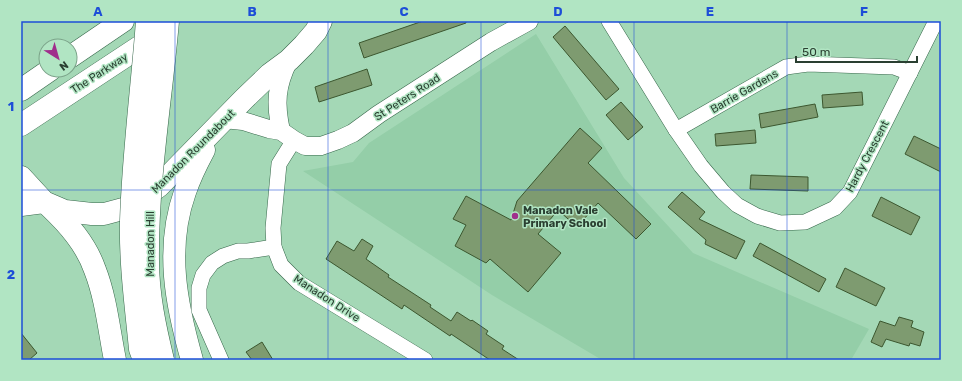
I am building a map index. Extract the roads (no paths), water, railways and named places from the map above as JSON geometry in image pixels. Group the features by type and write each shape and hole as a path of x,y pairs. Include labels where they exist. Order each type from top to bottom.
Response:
{"main road":[{"path":"78,52 123,21"},
{"name":"Manadon Hill","path":"144,360 140,349 132,274 131,222 138,117 146,45 147,21"},
{"name":"Manadon Roundabout","path":"21,177 44,202 65,211 104,214 130,207 159,186 270,74 289,60 316,31 321,21"},
{"name":"Manadon Hill","path":"163,360 151,299 148,262 152,173 171,25"},
{"name":"The Parkway","path":"21,124 171,25"},
{"path":"21,90 38,78"},
{"path":"192,360 184,331 175,286 173,266 174,245 178,214 184,192 194,169 219,125"},
{"path":"21,205 44,202 80,240 91,259 100,286 115,360"}],"street":[{"name":"St Peters Road","path":"219,125 243,121 288,136 305,146 321,146 353,133 379,114 491,42 529,21"},
{"name":"Hardy Crescent","path":"609,21 676,130 701,166 723,192 737,205 757,216 780,223 805,222 835,208 850,192 936,21"},
{"path":"288,136 277,105 278,91 282,75 289,60"},
{"name":"Barrie Gardens","path":"676,130 786,67 808,64 894,67 910,73"},
{"name":"Manadon Drive","path":"288,136 280,164 273,228 274,247 281,264 299,283 425,360"},
{"path":"221,360 199,310 200,288 203,275 212,263 223,256 238,251 274,247"}],"place":[{"name":"Manadon Vale Primary School","path":"515,216"}]}
